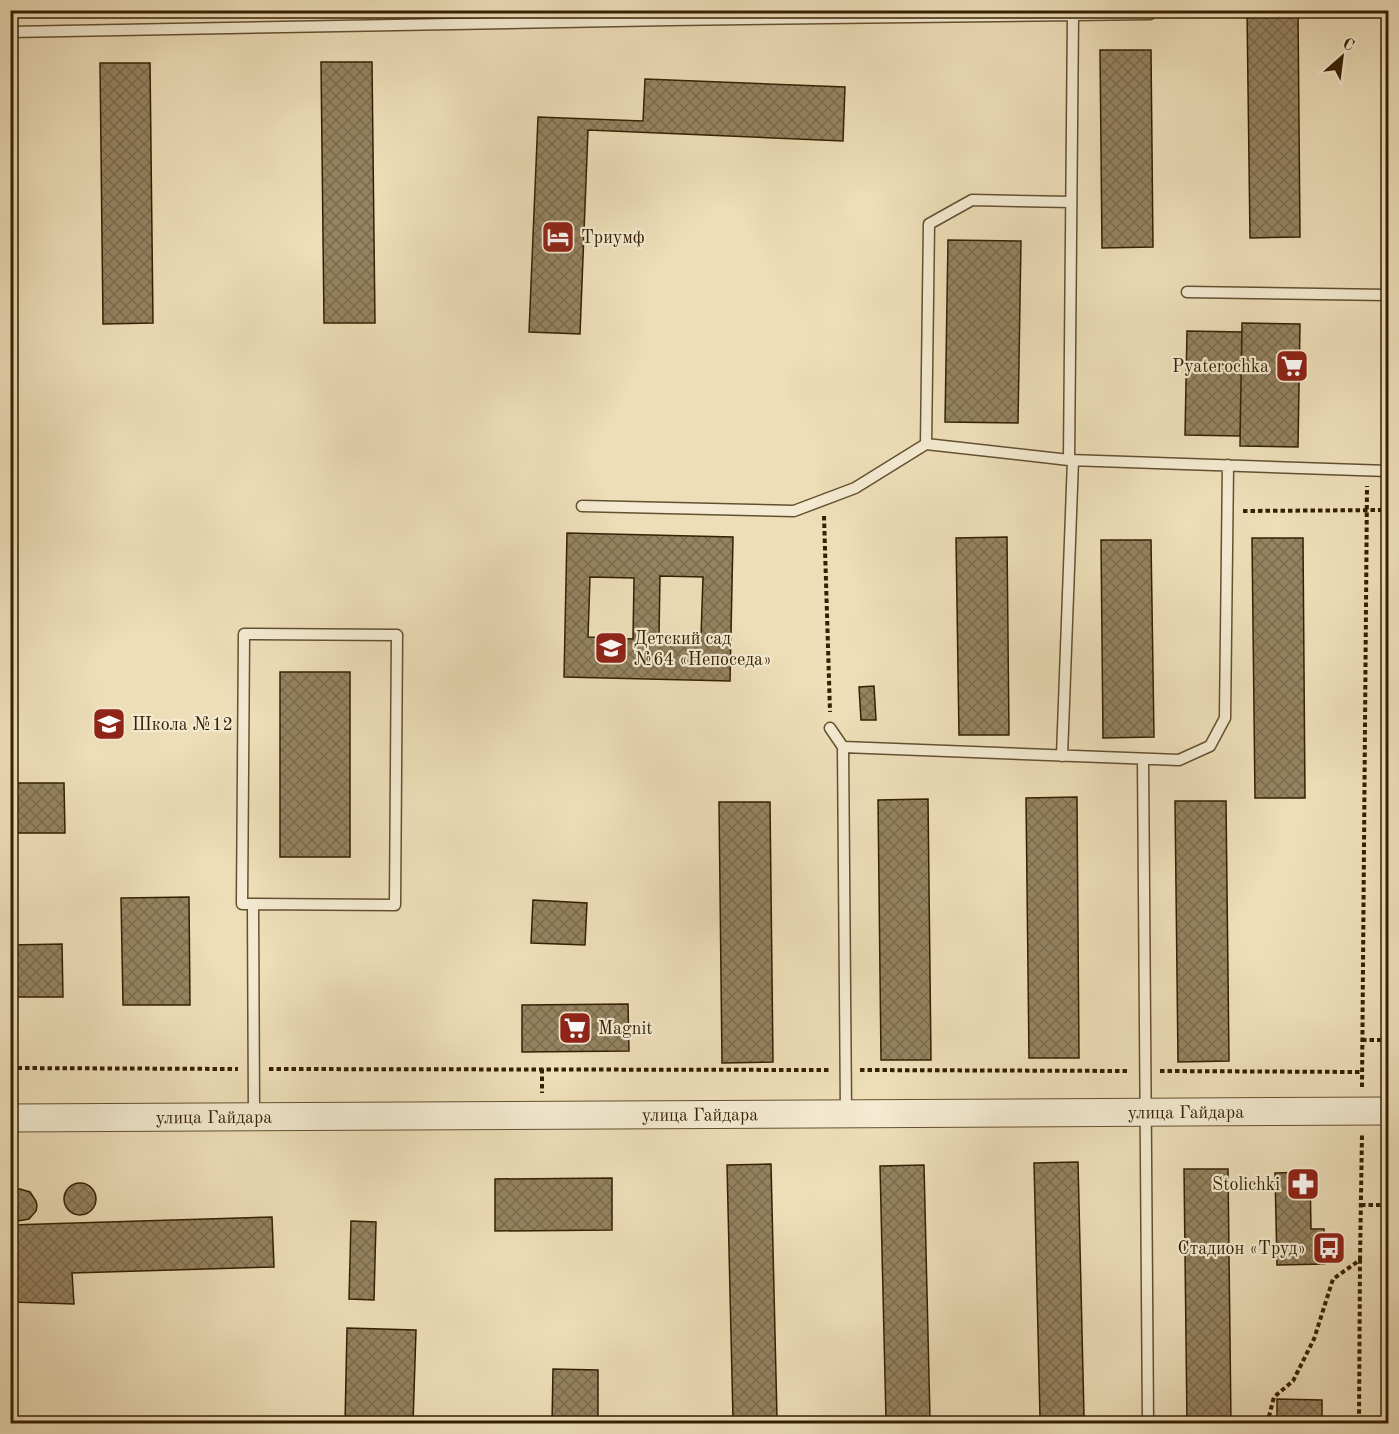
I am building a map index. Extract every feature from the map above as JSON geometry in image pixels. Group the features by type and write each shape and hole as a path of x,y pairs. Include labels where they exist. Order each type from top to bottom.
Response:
{"street":[{"name":"улица Гайдара","path":"10,1118 1389,1111"}],"lane":[{"path":"10,32 670,15 1073,15 1150,14 1150,10"},
{"path":"1062,756 1071,460 1073,15"},
{"path":"926,444 929,224 972,200 1071,202"},
{"path":"1187,292 1389,295"},
{"path":"582,506 794,511 855,488 926,444 1071,460 1389,471"},
{"path":"843,747 1179,760 1210,746 1224,718 1228,465"},
{"path":"244,634 397,635 395,905 253,904 242,904 244,634"},
{"path":"830,728 843,747 846,1114"},
{"path":"1143,759 1148,1424"},
{"path":"253,904 254,1116"}],"path":[{"path":"1359,1424 1368,470"},
{"path":"824,500 830,728"},
{"path":"1228,512 1389,510"},
{"path":"1362,1040 1389,1040"},
{"path":"10,1068 1362,1072"},
{"path":"1361,1205 1389,1205"},
{"path":"1267,1424 1274,1397 1293,1381 1314,1339 1334,1279 1360,1260"}],"building":[{"path":"1247,10 1298,10 1300,237 1250,238"},
{"path":"1100,50 1151,50 1153,247 1102,248"},
{"path":"321,62 372,62 375,323 324,323"},
{"path":"100,63 150,63 153,323 103,324"},
{"name":"Триумф","path":"645,79 845,87 843,141 588,130 580,334 529,332 538,117 643,121"},
{"path":"948,240 1021,241 1018,423 945,422"},
{"path":"1242,323 1300,324 1298,447 1240,446"},
{"path":"1187,331 1242,332 1240,436 1185,435"},
{"path":"567,533 733,537 730,681 564,677","holes":["660,576 703,577 701,637 659,636","590,577 634,578 633,639 588,637"]},
{"path":"1007,537 1009,735 959,735 956,538"},
{"path":"1252,538 1303,538 1305,798 1255,798"},
{"path":"1101,540 1151,540 1154,737 1103,738"},
{"path":"280,672 350,672 350,857 280,857"},
{"path":"874,686 876,720 861,720 859,687"},
{"path":"10,783 64,783 65,833 10,833"},
{"path":"1077,797 1079,1058 1029,1058 1026,798"},
{"path":"928,799 931,1060 881,1060 878,800"},
{"path":"1175,801 1226,801 1229,1061 1178,1062"},
{"path":"719,802 770,802 773,1062 722,1063"},
{"path":"189,897 190,1005 123,1005 121,898"},
{"path":"533,900 587,903 585,945 531,943"},
{"path":"62,944 63,997 10,997 10,945"},
{"name":"Magnit","path":"628,1004 629,1051 522,1052 522,1005"},
{"path":"1078,1162 1084,1416 1040,1417 1034,1163"},
{"path":"771,1164 777,1418 733,1419 727,1165"},
{"path":"924,1165 930,1419 886,1420 880,1166"},
{"path":"1184,1169 1228,1169 1231,1423 1187,1423"},
{"path":"1310,1172 1311,1229 1324,1229 1325,1264 1277,1265 1275,1173"},
{"path":"612,1178 612,1230 495,1231 495,1179"},
{"path":"80,1183 91,1188 96,1199 91,1210 80,1215 69,1210 64,1199 69,1188"},
{"path":"20,1189 30,1192 37,1206 29,1219 18,1221 10,1217 10,1192"},
{"path":"272,1217 274,1267 72,1273 74,1304 12,1302 14,1331 10,1331 10,1225"},
{"path":"351,1221 376,1222 374,1300 349,1299"},
{"path":"347,1328 416,1330 413,1424 345,1424"},
{"path":"553,1369 598,1370 598,1424 552,1424"},
{"path":"1277,1399 1322,1400 1322,1424 1277,1424"}],"place":[{"name":"Триумф","path":"558,237"},
{"name":"Pyaterochka","path":"1292,366"},
{"name":"Детский сад №64 «Непоседа»","path":"611,648"},
{"name":"Школа №12","path":"109,724"},
{"name":"Magnit","path":"575,1028"},
{"name":"Stolichki","path":"1303,1184"},
{"name":"Стадион «Труд»","path":"1329,1248"}]}
